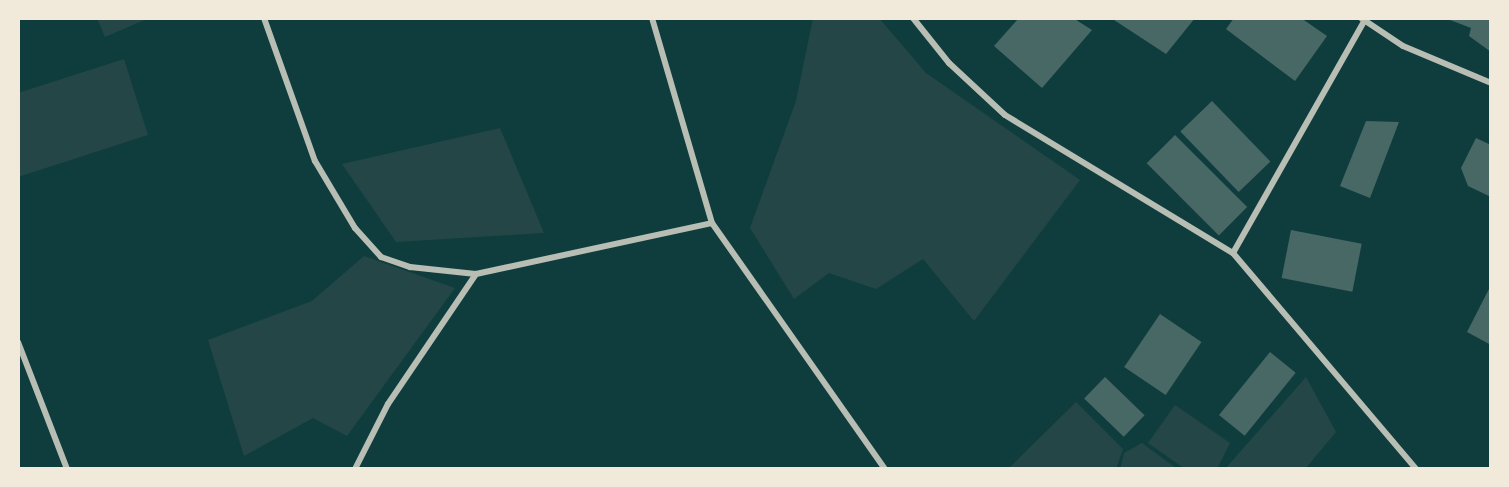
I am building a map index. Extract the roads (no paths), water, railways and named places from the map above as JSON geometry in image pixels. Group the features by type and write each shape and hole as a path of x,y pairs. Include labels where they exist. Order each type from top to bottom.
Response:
{"street":[{"path":"264,18 315,161 355,228 381,257 410,267 476,274 712,223"},
{"path":"651,18 712,223 885,469"},
{"path":"913,18 949,63 1005,115 1233,253 1416,469"},
{"path":"1233,253 1363,19 1441,65 1491,83"},
{"path":"355,469 388,404 476,274"},
{"path":"18,342 67,469"}]}
